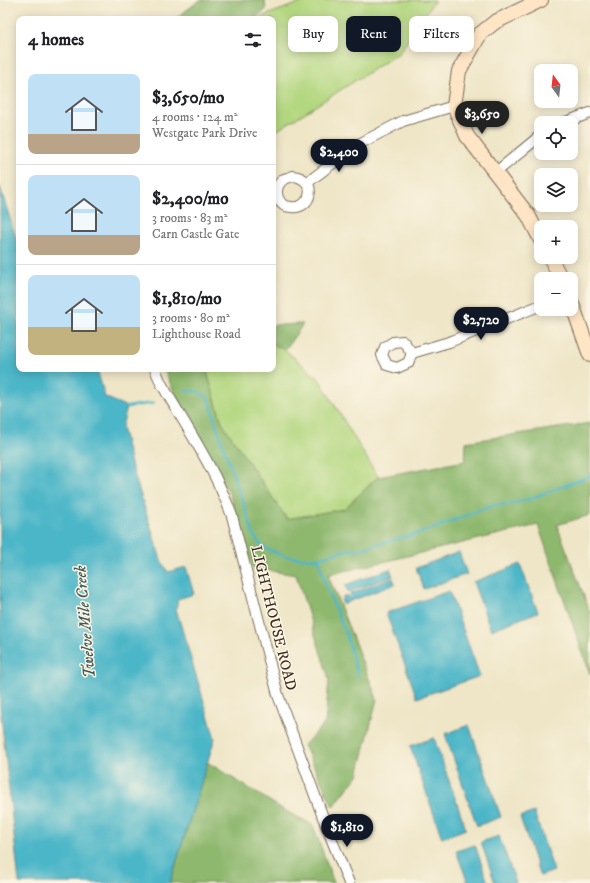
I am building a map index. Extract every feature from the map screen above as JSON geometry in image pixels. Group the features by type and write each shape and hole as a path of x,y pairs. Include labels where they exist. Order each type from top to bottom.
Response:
{"street":[{"path":"534,227 528,215 467,136 454,106 459,71 480,34 495,22 541,0"},
{"path":"308,182 357,146 403,121 454,106"},
{"path":"578,118 590,114"},
{"path":"495,173 534,141"},
{"path":"412,353 449,342 534,308"},
{"path":"576,316 590,355"},
{"name":"LIGHTHOUSE ROAD","path":"156,372 161,383 225,496 232,516 278,695 349,883"}],"green space":[{"path":"200,0 265,0 266,10 257,16 179,16"},
{"path":"308,0 435,0 424,16 409,16 409,38 401,50 401,16 346,16 346,52 400,52 276,132 276,16 263,16"},
{"path":"303,324 285,350 276,346 276,325"},
{"path":"276,346 285,350 319,379 378,477 344,509 287,519 222,423 207,372 276,372"},
{"path":"165,372 207,372 222,423 287,519 344,509 378,477 465,461 466,442 590,423 590,515 557,525 590,612 590,674 538,525 328,575 377,699 358,775 333,807 304,745 325,723 329,679 296,575 253,568 228,490 211,469"},
{"path":"207,762 284,810 313,825 334,883 170,883"}],"water":[{"name":"Twelve Mile Creek","path":"0,187 16,238 16,372 98,372 105,397 127,407 122,427 131,464 161,560 168,572 186,567 194,594 178,599 176,609 215,738 170,883 19,883 0,705"},
{"path":"459,552 467,574 424,589 416,568"},
{"path":"520,564 538,612 491,630 473,582"},
{"path":"390,569 393,576 348,592 345,585"},
{"path":"393,578 395,584 343,604 341,600 343,600 342,597 347,595 348,598 351,597 350,594"},
{"path":"449,591 480,676 417,698 386,613"},
{"path":"469,725 501,817 477,826 445,734"},
{"path":"434,738 466,829 442,838 410,746"},
{"path":"534,812 554,871 540,876 520,817"},
{"path":"499,836 516,883 495,883 481,842"},
{"path":"475,845 488,883 468,883 456,851"}],"waterway":[{"path":"186,391 197,391 206,396 210,403 254,536 260,544 269,550 284,556 314,559 346,550 356,550 424,532 493,505 509,504 529,499 590,476"},
{"path":"127,407 154,403"},
{"path":"318,558 328,591 346,633 358,676"}]}
